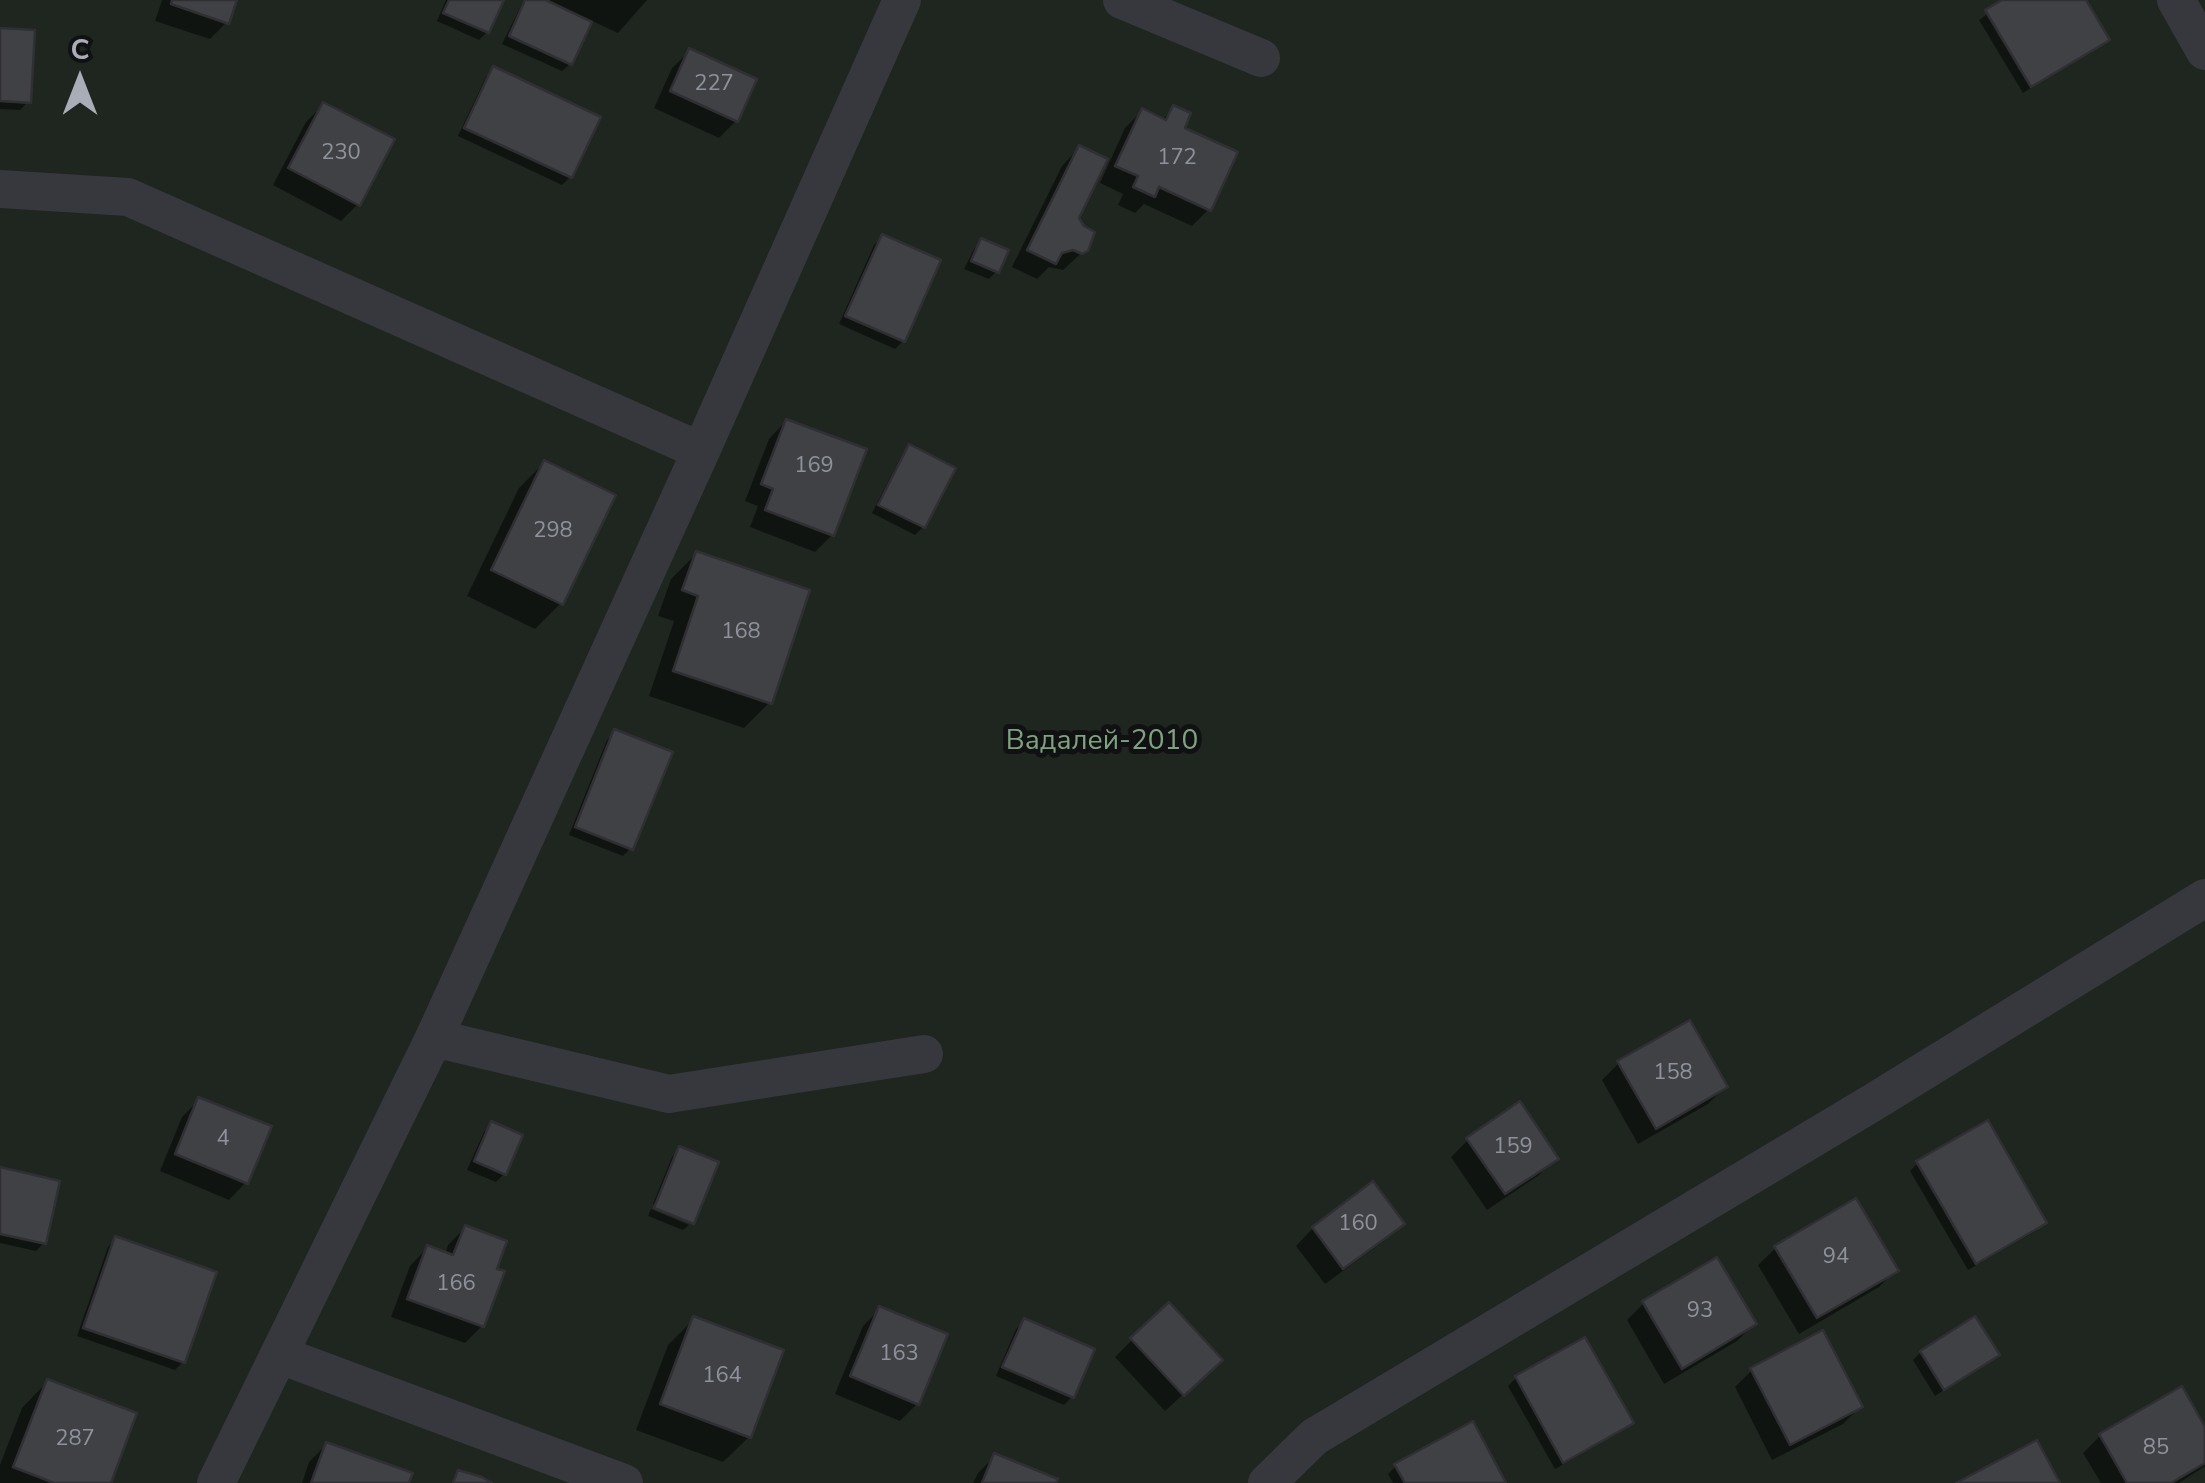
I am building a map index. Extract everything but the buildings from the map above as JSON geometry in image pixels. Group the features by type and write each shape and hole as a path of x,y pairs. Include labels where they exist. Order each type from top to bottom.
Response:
{"street":[{"path":"216,1483 434,1038 902,0"},
{"path":"1122,0 1261,58"},
{"path":"2176,0 2205,50"},
{"path":"0,189 128,197 701,452"},
{"path":"1267,1483 1314,1437 1872,1103 2205,898"},
{"path":"434,1038 669,1094 924,1054"},
{"path":"280,1355 624,1483"}],"green space":[{"name":"Вадалей-2010","path":"0,0 2205,0 2205,1483 0,1483"}]}
